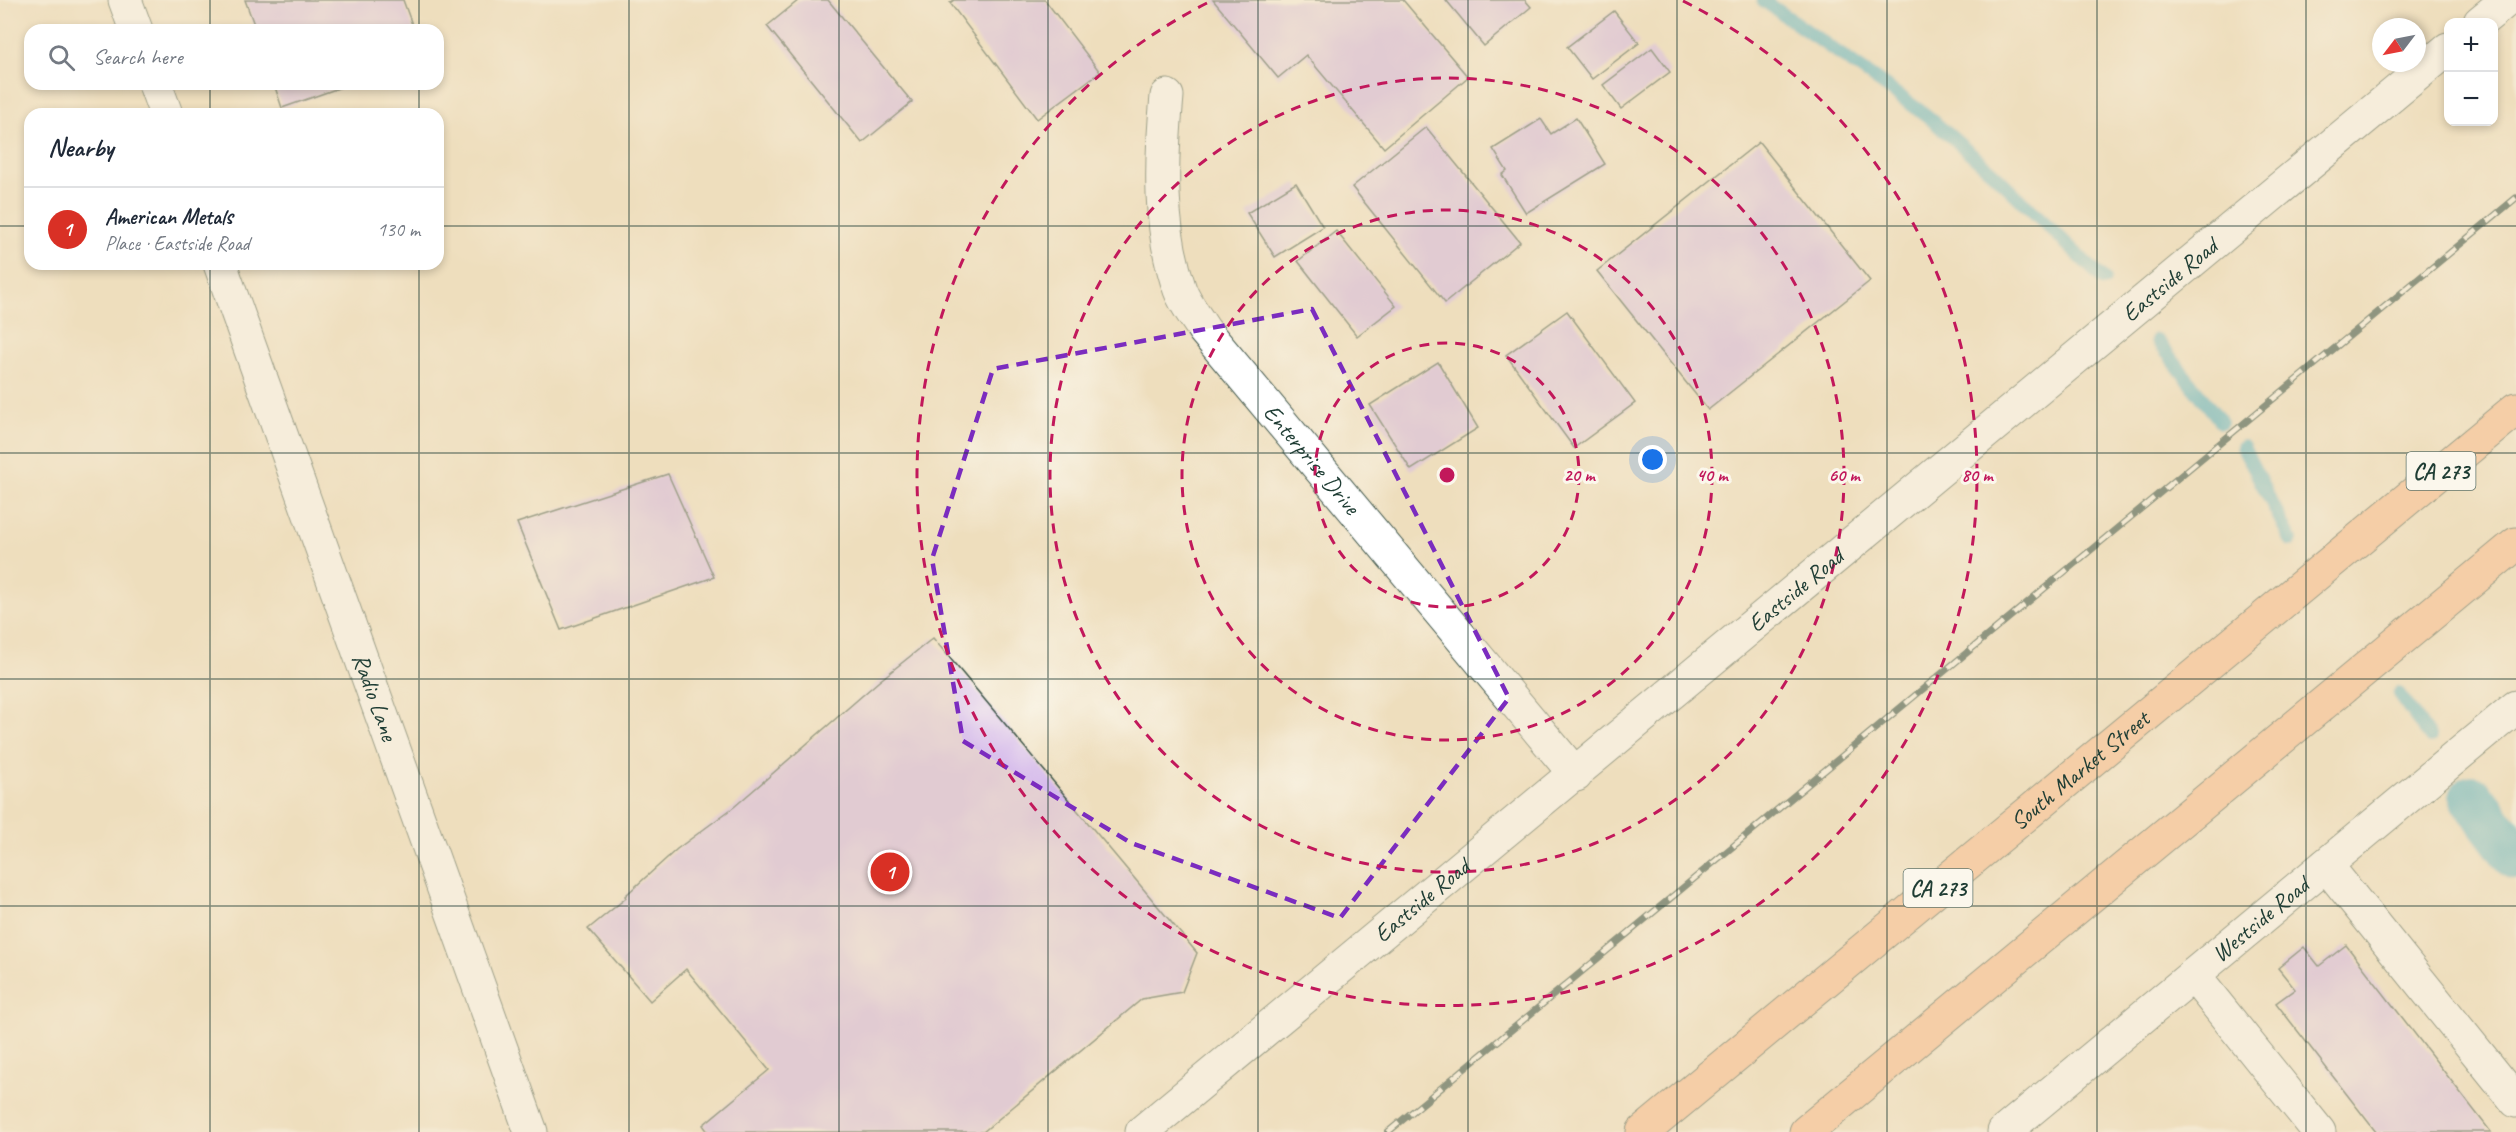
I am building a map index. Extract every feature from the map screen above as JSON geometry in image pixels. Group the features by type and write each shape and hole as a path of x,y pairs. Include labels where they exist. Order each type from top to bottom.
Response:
{"main road":[{"name":"South Market Street","path":"1643,1132 2516,409"},
{"path":"1806,1132 2516,544"}],"street":[{"path":"125,0 134,24"},
{"path":"2485,18 2507,0"},
{"name":"Eastside Road","path":"1142,1132 2444,52"},
{"path":"157,90 164,108"},
{"name":"Enterprise Drive","path":"1167,96 1162,150 1168,245 1181,291 1198,320 1241,375 1576,774"},
{"name":"Radio Lane","path":"222,270 531,1132"},
{"name":"Westside Road","path":"2004,1132 2514,709"},
{"path":"2326,865 2516,1101"},
{"path":"2193,975 2319,1132"}],"highlighted area":[{"path":"1312,309 1509,698 1340,918 1131,843 963,741 932,559 993,369"}],"building":[{"path":"245,0 403,0 412,24 254,24"},
{"path":"799,0 828,0 912,102 862,143 767,26"},
{"path":"954,0 1045,0 1100,72 1037,119 950,3"},
{"path":"1213,0 1403,0 1468,77 1384,148 1306,55 1278,78"},
{"path":"1446,0 1525,0 1531,7 1484,46"},
{"path":"1614,11 1639,43 1592,79 1567,47"},
{"path":"1652,48 1670,72 1621,109 1603,85"},
{"path":"276,90 333,90 282,108"},
{"path":"1576,118 1605,164 1526,213 1502,175 1507,171 1493,149 1541,119 1551,134"},
{"path":"1426,127 1520,242 1445,303 1352,187"},
{"path":"1759,142 1870,281 1708,410 1597,271"},
{"path":"1296,183 1323,227 1275,257 1247,213"},
{"path":"1336,231 1396,306 1357,336 1298,261"},
{"path":"1567,311 1635,403 1574,448 1506,355"},
{"path":"1438,362 1478,428 1411,470 1370,405"},
{"path":"668,474 714,577 561,630 517,523"},
{"path":"933,638 1197,953 1182,992 1142,999 983,1132 708,1132 703,1125 769,1070 686,969 650,1001 588,929 626,898 625,896 677,849 734,807 878,682"},
{"path":"2346,945 2491,1132 2376,1132 2276,1003 2295,989 2278,968 2304,947 2319,966"}],"waterway":[{"path":"1763,0 1926,115 1993,173 2104,280"},
{"path":"2157,340 2221,422"},
{"path":"2243,447 2291,540"},
{"path":"2399,694 2430,737"},
{"path":"2472,798 2516,857"}],"railway":[{"path":"1388,1132 2516,198"}],"place":[{"name":"American Metals","path":"890,872"}]}
